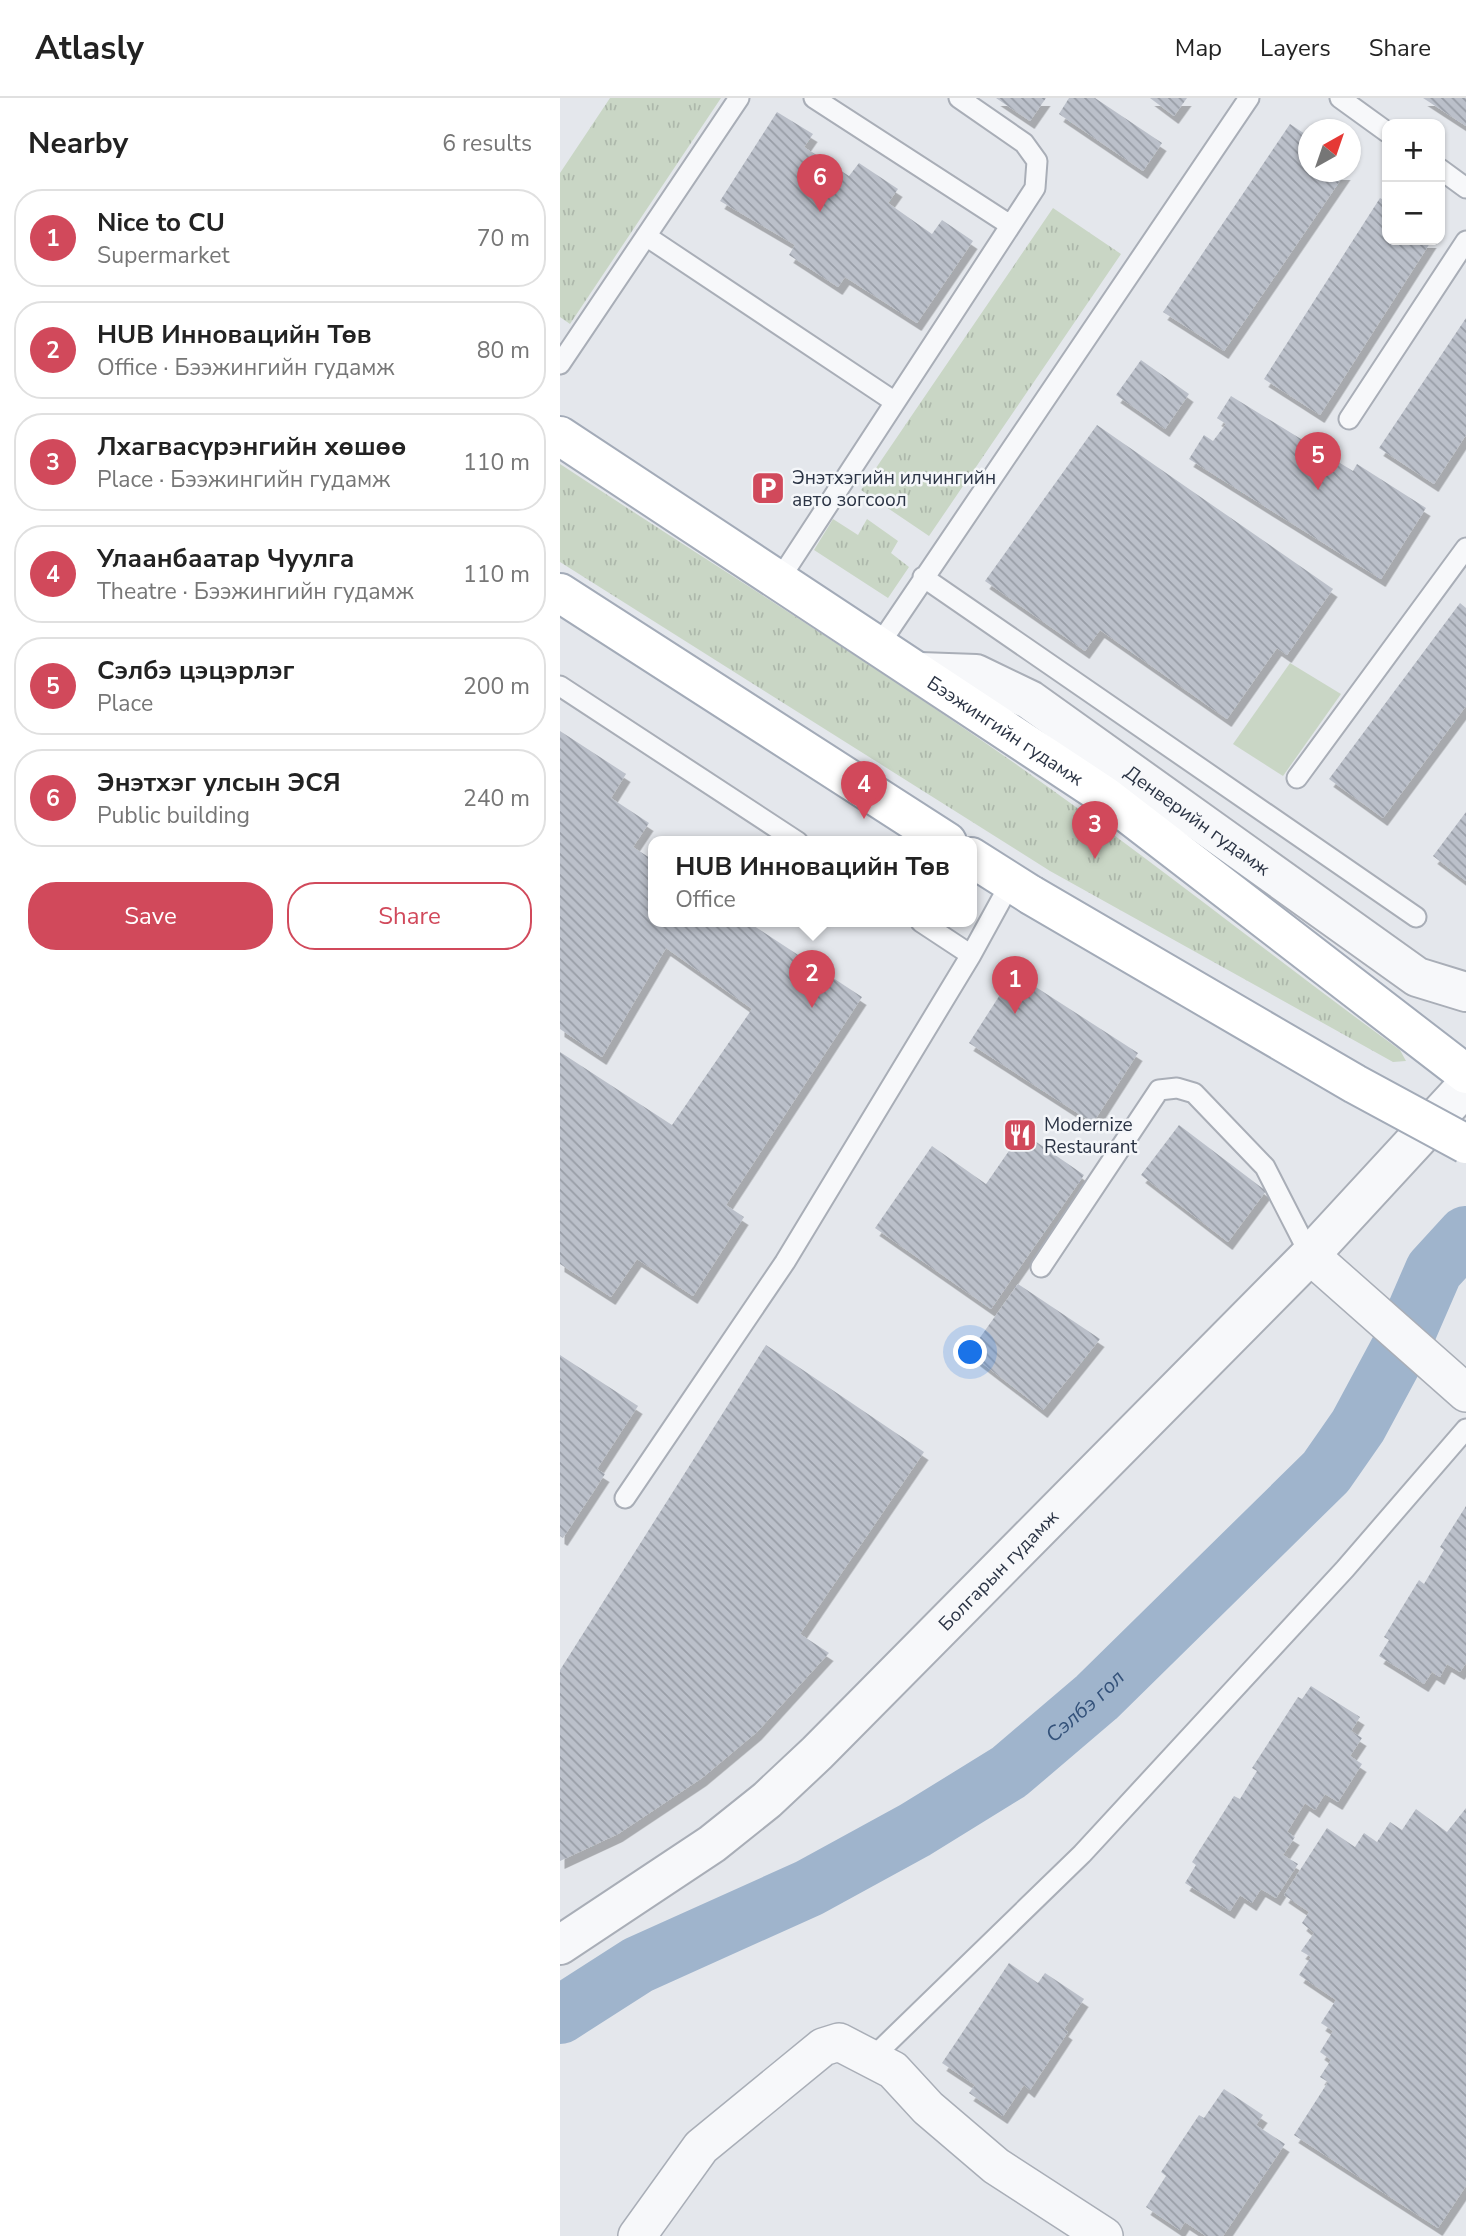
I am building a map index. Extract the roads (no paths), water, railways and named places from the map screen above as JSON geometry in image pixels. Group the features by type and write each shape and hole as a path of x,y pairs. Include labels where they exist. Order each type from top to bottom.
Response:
{"main road":[{"name":"Бээжингийн гудамж","path":"560,436 1105,796 1466,1074"},
{"path":"560,593 938,836"},
{"path":"977,861 1354,1083 1466,1144"}],"street":[{"name":"Денверийн гудамж","path":"920,672 976,674 1030,700 1417,977 1466,992"},
{"name":"Болгарын гудамж","path":"560,1945 680,1867 767,1800 817,1753 1323,1267 1404,1157 1466,1086"},
{"path":"1323,1267 1465,1392"},
{"path":"637,2236 701,2147 823,2047 839,2042 893,2070 928,2108 996,2166 1104,2236"}],"lane":[{"path":"560,365 739,98"},
{"path":"814,98 1010,225"},
{"path":"779,580 1035,188 1037,161 1024,143 959,98"},
{"path":"879,645 1249,98"},
{"path":"1340,98 1382,128"},
{"path":"1445,173 1466,188"},
{"path":"646,236 895,402"},
{"path":"1349,419 1466,241"},
{"path":"1297,778 1466,548"},
{"path":"923,577 1416,917"},
{"path":"560,686 789,836"},
{"path":"625,1498 785,1262 971,955 1021,888"},
{"path":"929,927 971,955"},
{"path":"1041,1267 1160,1090 1177,1087 1194,1093 1265,1167 1323,1267"},
{"path":"872,2058 1082,1854 1345,1569 1466,1429"}],"waterway":[{"name":"Сэлбэ гол","path":"560,2015 638,1965 809,1888 915,1830 1009,1772 1097,1697 1326,1472 1358,1426 1401,1346 1434,1270 1466,1235"}],"place":[{"name":"Энэтхэг улсын ЭСЯ","path":"820,212"},
{"name":"Энэтхэгийн илчингийн авто зогсоол","path":"768,488"},
{"name":"Сэлбэ цэцэрлэг","path":"1318,490"},
{"name":"Улаанбаатар Чуулга","path":"864,819"},
{"name":"Лхагвасүрэнгийн хөшөө","path":"1095,859"},
{"name":"HUB Инновацийн Төв","path":"812,1008"},
{"name":"Nice to CU","path":"1015,1014"},
{"name":"Modernize Restaurant","path":"1020,1135"}]}
